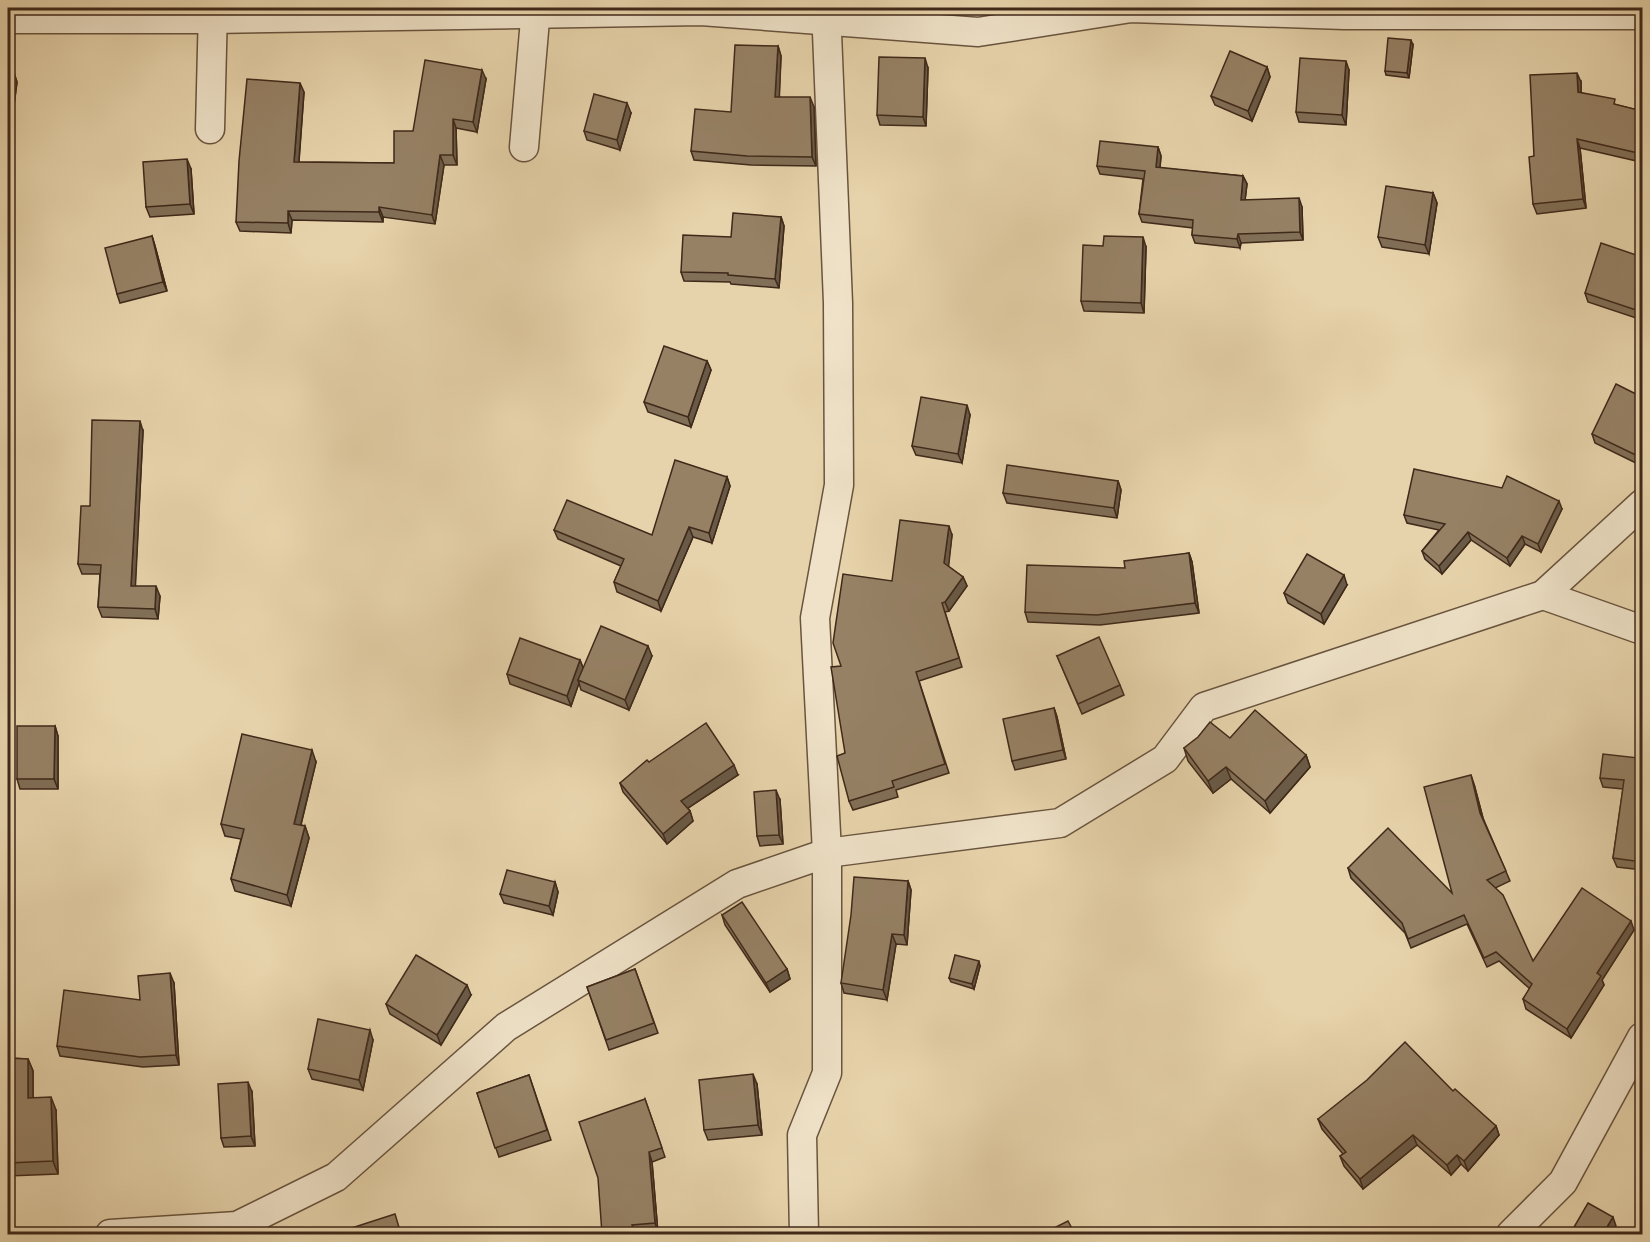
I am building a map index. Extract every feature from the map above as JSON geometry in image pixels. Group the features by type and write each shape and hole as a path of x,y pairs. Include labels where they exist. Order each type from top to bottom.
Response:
{"street":[{"path":"8,19 213,13 701,11 826,14 978,32 1131,8 1344,15 1642,15"},
{"path":"524,147 536,11"},
{"path":"210,129 213,13"},
{"path":"804,1234 802,1135 826,1073 827,854 815,618 839,485 838,303 826,14"},
{"path":"110,1234 237,1226 336,1177 506,1027 737,884 827,854 1060,823 1165,759 1204,708 1543,595 1642,504"},
{"path":"1543,595 1642,630"},
{"path":"1512,1234 1563,1182 1642,1037"}],"building":[{"path":"1388,38 1411,40 1407,73 1385,71"},
{"path":"735,45 778,46 775,97 810,97 812,157 747,156 691,151 695,109 731,112"},
{"path":"1230,51 1267,67 1248,111 1211,96"},
{"path":"879,57 925,58 923,117 877,115"},
{"path":"1300,58 1346,61 1342,115 1296,112"},
{"path":"425,60 482,70 473,122 453,119 453,155 440,155 432,215 379,207 379,212 288,211 288,223 236,222 247,79 300,83 294,162 394,163 394,131 413,131"},
{"path":"8,69 13,70 8,112"},
{"path":"1577,73 1578,92 1615,99 1614,104 1642,111 1642,141 1640,140 1638,153 1577,139 1583,199 1533,204 1529,157 1534,156 1530,75"},
{"path":"594,94 627,103 617,140 584,131"},
{"path":"1100,141 1158,147 1156,167 1243,176 1241,200 1299,198 1300,232 1238,234 1237,239 1192,235 1193,220 1139,214 1145,171 1097,166"},
{"path":"187,159 190,204 146,207 143,162"},
{"path":"1386,186 1433,193 1425,245 1378,237"},
{"path":"733,213 781,217 775,279 728,275 728,273 681,272 683,235 731,237"},
{"path":"152,236 163,282 117,294 105,248"},
{"path":"1104,236 1143,237 1141,303 1081,301 1083,245 1103,246"},
{"path":"1601,243 1642,257 1642,312 1585,293"},
{"path":"664,346 707,361 688,417 644,402"},
{"path":"1616,384 1642,397 1642,458 1592,434"},
{"path":"921,397 967,405 958,454 912,446"},
{"path":"92,420 140,421 131,586 156,586 155,609 98,607 101,565 78,564 81,506 90,506"},
{"path":"675,460 727,477 709,533 689,527 658,601 614,582 624,559 554,530 567,500 652,535"},
{"path":"1007,465 1118,481 1114,508 1003,493"},
{"path":"1414,469 1502,488 1507,476 1559,501 1538,544 1522,536 1507,558 1468,532 1439,566 1422,551 1445,524 1404,515"},
{"path":"900,520 949,526 944,563 963,577 942,603 959,658 916,672 945,764 892,781 894,787 849,801 837,756 845,753 831,667 841,666 833,643 843,574 892,581"},
{"path":"1189,553 1195,603 1097,615 1025,612 1027,565 1125,568 1124,561"},
{"path":"1307,554 1344,575 1321,614 1284,593"},
{"path":"601,626 648,646 625,700 578,680"},
{"path":"1099,637 1120,685 1078,704 1057,656"},
{"path":"520,638 580,660 567,696 507,674"},
{"path":"1054,708 1063,750 1012,761 1003,719"},
{"path":"1255,710 1306,755 1265,801 1226,767 1208,781 1184,748 1198,737 1210,722 1230,738"},
{"path":"706,723 734,765 681,801 690,811 663,834 620,783 647,760 649,762"},
{"path":"17,726 55,726 54,779 17,779"},
{"path":"242,734 312,750 294,824 305,826 287,895 231,879 244,829 221,824"},
{"path":"1641,735 1642,862 1613,858 1624,780 1600,778 1603,754 1638,758"},
{"path":"1471,775 1480,813 1506,871 1487,880 1503,895 1533,961 1582,888 1631,921 1597,973 1601,976 1567,1029 1523,999 1532,984 1496,952 1484,958 1464,915 1408,939 1402,923 1348,868 1388,828 1452,893 1424,787"},
{"path":"776,790 779,835 757,836 754,792"},
{"path":"507,870 555,882 549,906 500,894"},
{"path":"854,877 908,881 904,935 892,934 883,990 841,983"},
{"path":"742,902 787,969 766,983 722,915"},
{"path":"416,955 467,985 437,1035 386,1004"},
{"path":"955,955 979,961 972,984 949,978"},
{"path":"635,969 654,1023 606,1040 587,987"},
{"path":"170,973 176,1055 140,1057 57,1046 64,990 140,1000 138,976"},
{"path":"318,1019 370,1030 359,1080 308,1069"},
{"path":"1405,1042 1453,1091 1455,1089 1496,1126 1464,1161 1457,1155 1447,1165 1413,1135 1360,1179 1340,1156 1346,1152 1318,1119 1367,1080"},
{"path":"8,1058 28,1059 28,1098 51,1097 53,1161 8,1163"},
{"path":"753,1074 758,1125 704,1130 699,1080"},
{"path":"529,1075 547,1130 495,1148 477,1093"},
{"path":"248,1082 251,1136 221,1138 218,1084"},
{"path":"645,1099 662,1148 649,1152 655,1223 632,1225 634,1234 602,1234 598,1178 579,1122"},
{"path":"1588,1203 1613,1217 1603,1234 1570,1234"},
{"path":"395,1214 401,1234 333,1234"},
{"path":"1068,1221 1075,1234 1042,1234"}]}
